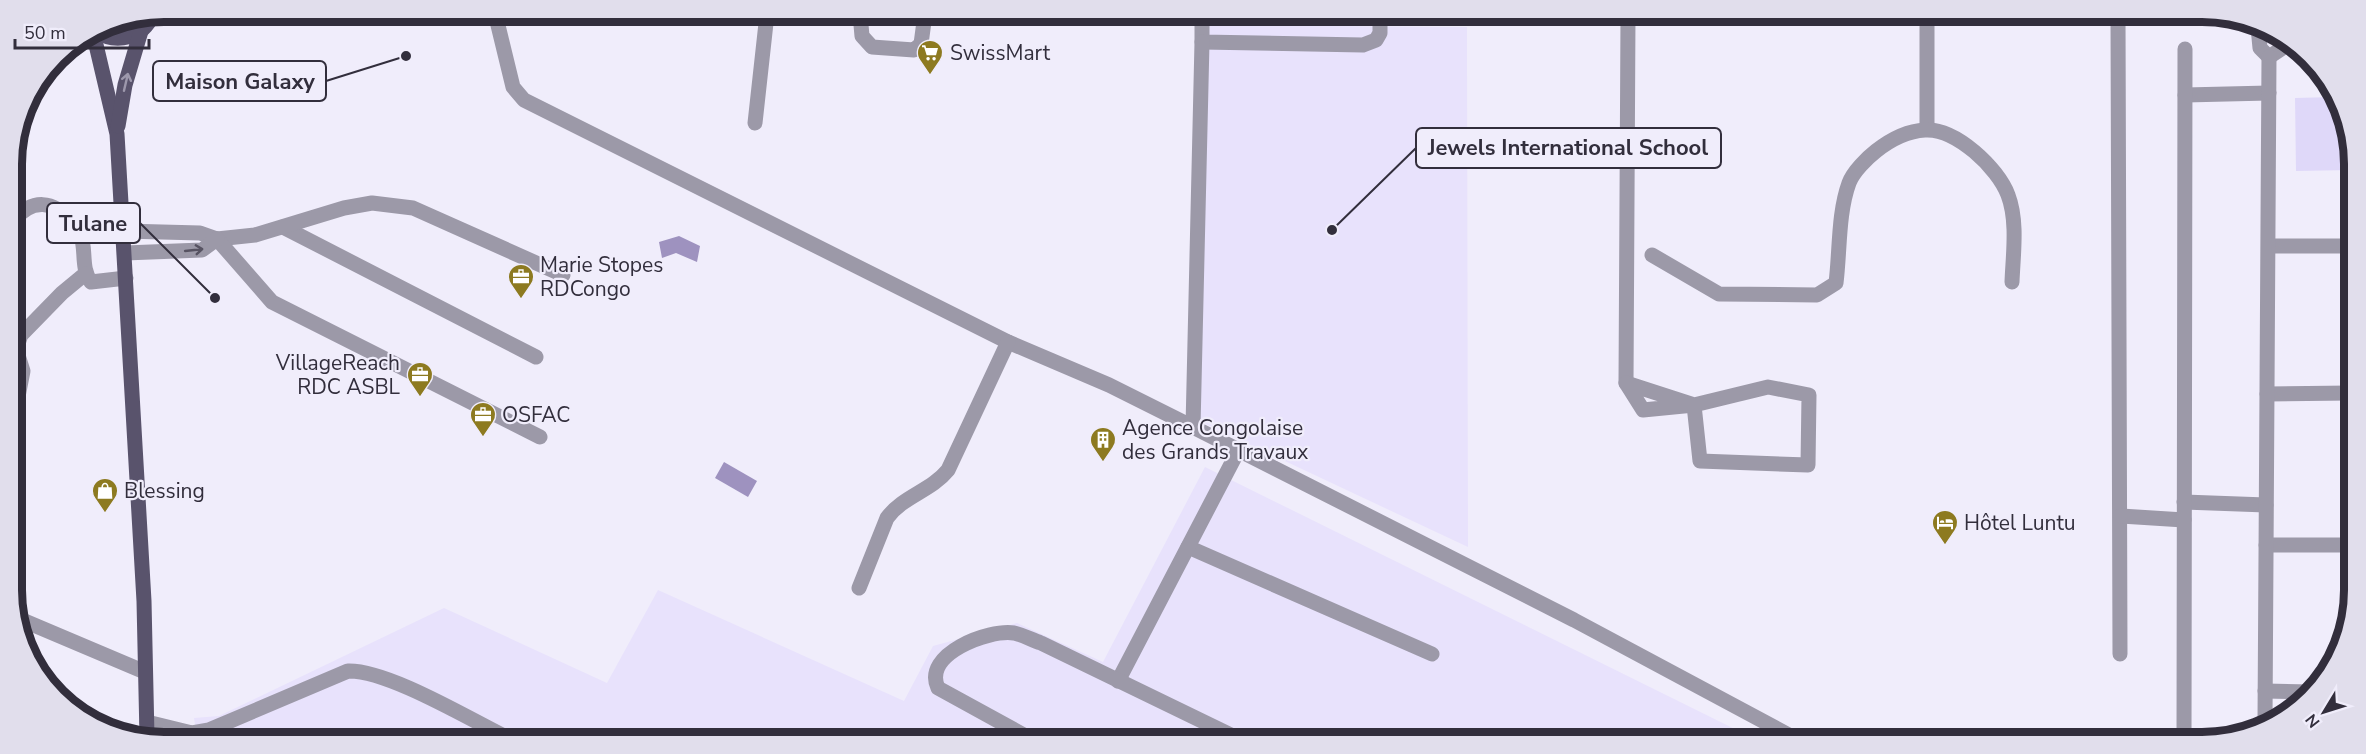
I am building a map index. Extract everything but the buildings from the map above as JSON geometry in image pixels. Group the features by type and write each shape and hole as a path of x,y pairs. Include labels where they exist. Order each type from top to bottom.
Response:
{"main road":[{"path":"105,35 116,39 129,38 141,31 147,24"},
{"path":"117,134 125,85 141,31"},
{"path":"96,40 117,134 144,601 147,729"}],"street":[{"path":"1193,428 1202,22"},
{"path":"1202,42 1363,45 1376,40 1380,33 1380,22"},
{"path":"1628,22 1626,383 1694,405 1768,387 1809,395 1808,465 1700,461 1694,405"},
{"path":"1927,129 1928,22"},
{"path":"2118,22 2120,654"},
{"path":"497,23 513,87 524,100 1008,342 1109,386 1193,428 1574,620 1782,731"},
{"path":"755,123 765,23"},
{"path":"861,23 862,36 872,47 914,50 921,44 924,23"},
{"path":"2259,34 2260,48 2269,57 2265,717"},
{"path":"2269,57 2281,47"},
{"path":"2184,731 2185,49"},
{"path":"2185,95 2269,93"},
{"path":"1652,255 1719,294 1817,295 1836,283 1850,181 1869,156 1892,138 1927,129 1970,147 1992,168 2009,195 2014,226 2012,282"},
{"path":"124,231 200,233 217,239 255,235 372,203 413,208 563,275"},
{"path":"23,211 48,204 60,208 80,232 85,274 92,282 126,278"},
{"path":"283,227 536,357"},
{"path":"125,253 202,250 217,239"},
{"path":"217,239 272,302 540,437"},
{"path":"2269,246 2344,246"},
{"path":"23,333 62,293 85,274"},
{"path":"859,588 887,518 893,509 939,481 948,470 1008,342"},
{"path":"2267,394 2344,393"},
{"path":"1118,681 1238,451"},
{"path":"2184,502 2266,505"},
{"path":"2121,516 2184,520"},
{"path":"2266,545 2344,545"},
{"path":"1188,547 1432,654"},
{"path":"26,622 145,672"},
{"path":"1017,732 938,688 935,682 942,661 955,648 968,641 1014,633 1041,643 1223,731"},
{"path":"198,732 209,730 348,671 361,671 388,679 495,732"},
{"path":"2265,691 2294,692"},
{"path":"147,729 181,732"}],"shaded area":[{"path":"1203,25 1467,27 1468,547 1193,418"},
{"path":"2326,97 2341,137 2344,170 2296,171 2295,98"},
{"path":"679,236 700,246 697,262 676,253 662,258 659,242"},
{"path":"724,462 757,481 748,497 715,478"},
{"path":"1205,467 1739,731 196,732 194,718 219,716 444,608 607,683 658,590 904,701 933,646 1017,623 1103,662"}],"place":[{"name":"Maison Galaxy","path":"406,56"},
{"name":"SwissMart","path":"930,76"},
{"name":"Jewels International School","path":"1332,230"},
{"name":"Tulane","path":"215,298"},
{"name":"Marie Stopes RDCongo","path":"521,300"},
{"name":"VillageReach RDC ASBL","path":"420,398"},
{"name":"OSFAC","path":"483,438"},
{"name":"Agence Congolaise des Grands Travaux","path":"1103,463"},
{"name":"Blessing","path":"105,514"},
{"name":"Hôtel Luntu","path":"1945,546"}]}
